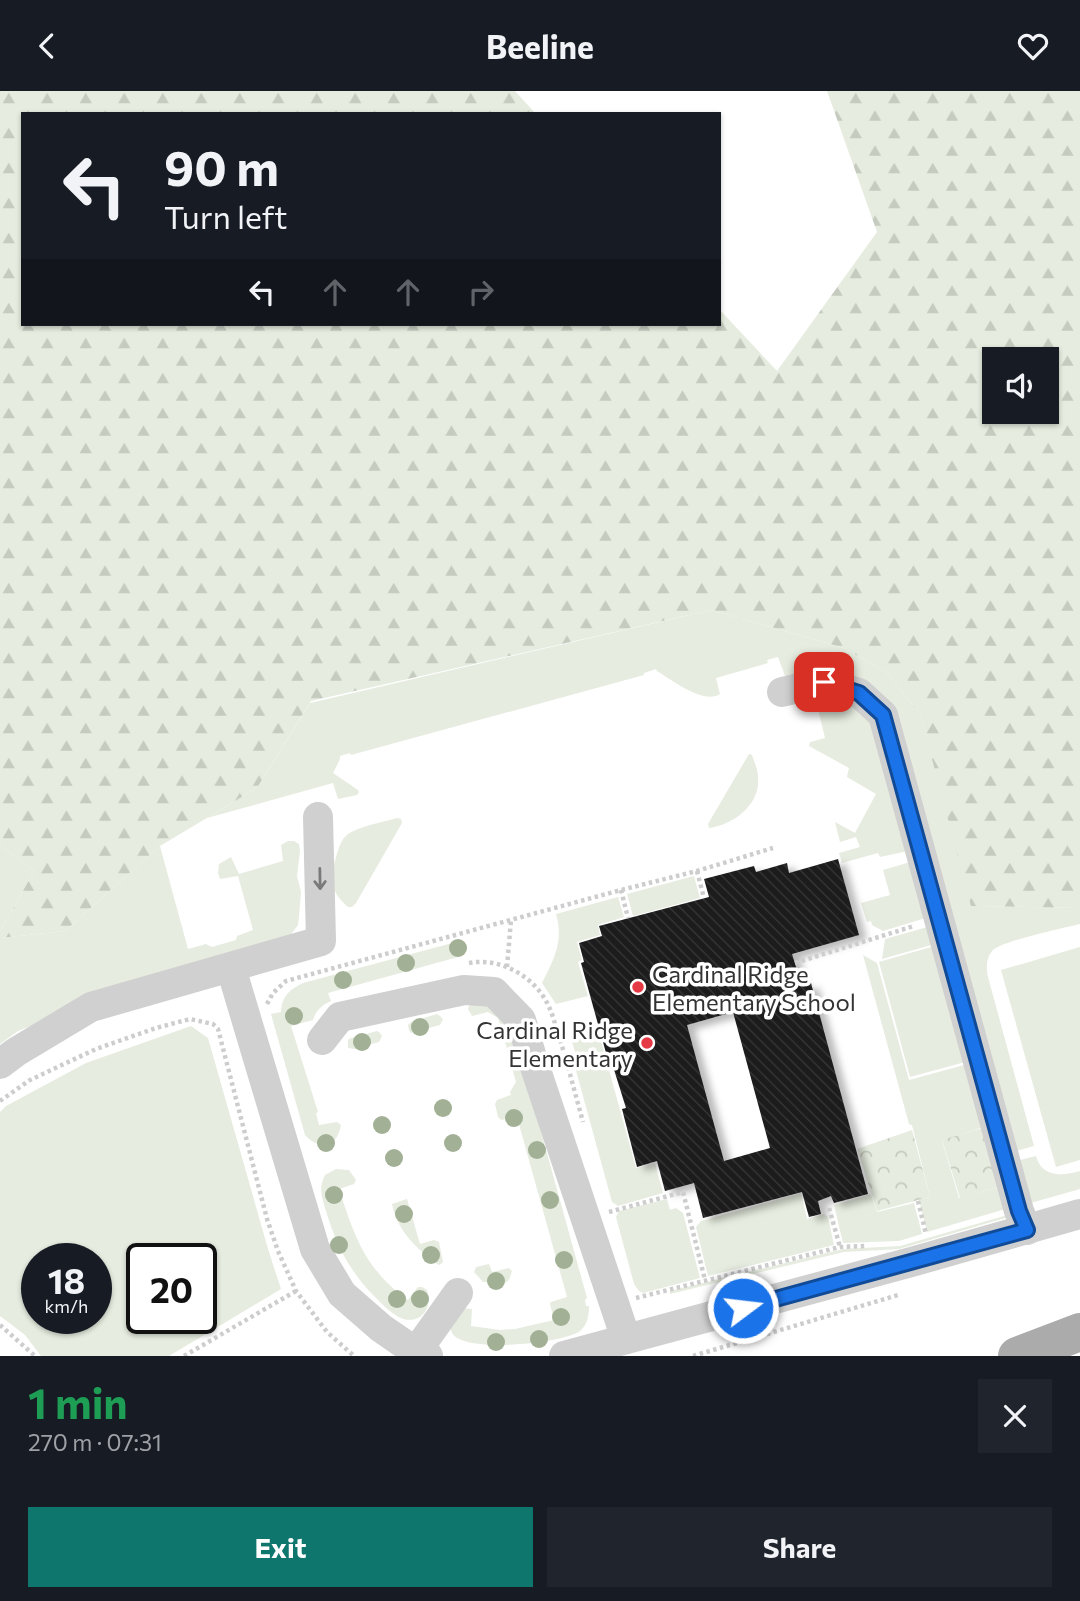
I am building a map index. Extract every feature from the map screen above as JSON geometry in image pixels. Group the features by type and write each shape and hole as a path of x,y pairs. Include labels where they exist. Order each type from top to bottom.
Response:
{"main road":[{"path":"1017,1356 1080,1332"}],"lane":[{"path":"782,692 824,682 859,693 883,715 1019,1211 1027,1230"},
{"path":"0,1064 91,1007 321,941 318,817"},
{"path":"231,968 315,1248 342,1294 381,1328 422,1354 458,1293"},
{"path":"322,1040 340,1017 464,990 494,992 521,1020 626,1339"},
{"path":"564,1356 1080,1214"}],"path":[{"path":"265,1008 273,993 286,981 697,871 773,848"},
{"path":"697,871 704,898"},
{"path":"621,890 628,918"},
{"path":"795,963 939,918"},
{"path":"508,967 511,920"},
{"path":"0,1101 30,1080 96,1049 190,1019 213,1024 218,1029 267,1219 278,1251 296,1291 327,1332 354,1356"},
{"path":"608,1212 683,1192 705,1280"},
{"path":"918,1201 926,1236 938,1233"},
{"path":"829,1208 840,1247"},
{"path":"633,1299 840,1247 877,1245"},
{"path":"184,1356 296,1291"},
{"path":"693,1356 906,1292"},
{"path":"0,1325 35,1356"}],"green space":[{"path":"0,91 515,91 534,112 21,112 21,326 721,326 721,311 777,371 877,232 827,91 1080,91 1080,908 971,906 920,714 887,673 844,648 711,610 311,701 257,788 160,846 65,931 0,938 0,932 34,871 0,845"},
{"path":"711,610 844,648 887,673 920,714 973,906 1080,908 1080,924 999,946 993,950 988,960 988,977 1034,1146 1016,1151 892,716 785,676 778,657 767,660 768,663 716,678 720,694 713,697 688,690 656,669 644,675 351,755 350,753 340,756 333,773 358,790 357,795 338,799 333,783 207,818 257,788 310,703"},
{"path":"801,697 841,698 871,720 908,851 880,857 878,853 842,863 839,853 860,847 856,837 840,842 835,822 855,833 876,794 847,777 849,768 809,746 810,742 825,738 816,701 799,705 797,704"},
{"path":"749,754 752,755 758,774 755,796 736,818 709,828 708,824"},
{"path":"401,819 402,823 356,903 348,907 338,896 332,879 342,841 355,830"},
{"path":"288,841 299,844 297,876 301,892 298,925 289,937 192,964 18,1031 0,1044 0,938 65,931 160,846 188,949 206,944 212,947 236,940 237,936 253,930 238,876 220,879 219,864 231,857 239,874 283,861 281,845"},
{"path":"0,845 34,871 0,932"},
{"path":"914,861 929,917 883,931 872,925 871,921 867,922 861,903 890,895 883,870"},
{"path":"694,876 700,898 633,916 627,894"},
{"path":"618,897 624,917 598,925 600,935 577,942 582,960 578,962 588,996 556,1004 542,983 554,958 558,941 556,914"},
{"path":"931,926 935,944 882,959 885,939"},
{"path":"456,942 463,948 458,957 328,993 331,1001 320,1008 313,1020 291,1026 318,1112 319,1125 337,1122 341,1125 336,1138 328,1145 317,1144 311,1140 305,1135 271,1014 281,1012 287,994 303,983"},
{"path":"938,945 969,1061 910,1077 879,962"},
{"path":"1080,947 1080,1160 1056,1167 1001,970"},
{"path":"863,955 877,963 909,1080 968,1064 986,1126 942,1141 959,1198 1003,1186 1009,1208 927,1232 919,1200 930,1197"},
{"path":"474,1004 492,1006 506,1018 520,1055 517,1060 511,1062 498,1018 488,1012 472,1016 468,1009"},
{"path":"437,1014 443,1019 440,1025 411,1033 409,1030 408,1025 411,1022"},
{"path":"191,1026 208,1038 281,1289 217,1327 217,1243 126,1243 126,1334 206,1334 169,1356 41,1356 24,1334 112,1334 112,1243 21,1243 21,1332 0,1316 0,1112 6,1106 86,1063"},
{"path":"598,1030 636,1168 655,1163 663,1193 618,1206 612,1202 572,1056 576,1055 571,1038"},
{"path":"377,1031 382,1036 379,1042 354,1049 348,1048 348,1040 351,1038"},
{"path":"518,1066 524,1070 587,1298 585,1300 586,1306 589,1306 588,1316 580,1331 552,1340 508,1345 467,1342 455,1336 451,1327 462,1308 472,1309 471,1326 515,1329 554,1320 551,1302 567,1297 517,1117 501,1120 495,1104 497,1100 511,1095 516,1082 512,1068"},
{"path":"982,1128 999,1187 960,1198 942,1140"},
{"path":"912,1130 930,1197 877,1211 857,1149"},
{"path":"1036,1156 1048,1172 1067,1174 1080,1171 1080,1189 1027,1204 1016,1161"},
{"path":"336,1169 349,1170 356,1180 354,1184 339,1189 350,1223 371,1264 408,1300 418,1287 427,1290 429,1297 426,1310 417,1318 404,1319 389,1310 359,1279 340,1247 321,1193 325,1175"},
{"path":"801,1193 807,1219 824,1214 828,1217 834,1245 708,1276 696,1227 701,1221"},
{"path":"871,1194 877,1212 914,1203 922,1234 899,1241 843,1243 834,1205"},
{"path":"407,1199 420,1244 434,1240 439,1242 443,1262 441,1264 416,1246 398,1223 392,1204"},
{"path":"667,1199 670,1210 676,1208 683,1213 700,1278 643,1293 634,1284 616,1217 619,1211"},
{"path":"1011,1214 1012,1216 899,1249 844,1252 670,1294 670,1291 843,1249 900,1246"},
{"path":"489,1264 492,1272 509,1268 512,1271 509,1280 505,1283 483,1282 474,1272 476,1267"}],"building":[{"name":"Cardinal Ridge Elementary","path":"838,859 859,935 792,954 802,986 811,983 868,1194 834,1203 831,1196 818,1201 821,1214 809,1217 802,1192 703,1218 694,1183 665,1191 657,1161 637,1167 622,1109 626,1108 611,1060 608,1060 581,963 584,962 579,943 602,936 599,926 709,897 704,879 754,866 756,872 787,863 789,873","holes":["733,1012 770,1148 724,1161 687,1025"]}],"place":[{"name":"Cardinal Ridge Elementary School","path":"638,987"},
{"name":"Cardinal Ridge Elementary","path":"647,1043"}],"route":[{"path":"743,1308 1027,1230 1019,1211 883,715 859,693 824,682"}]}
